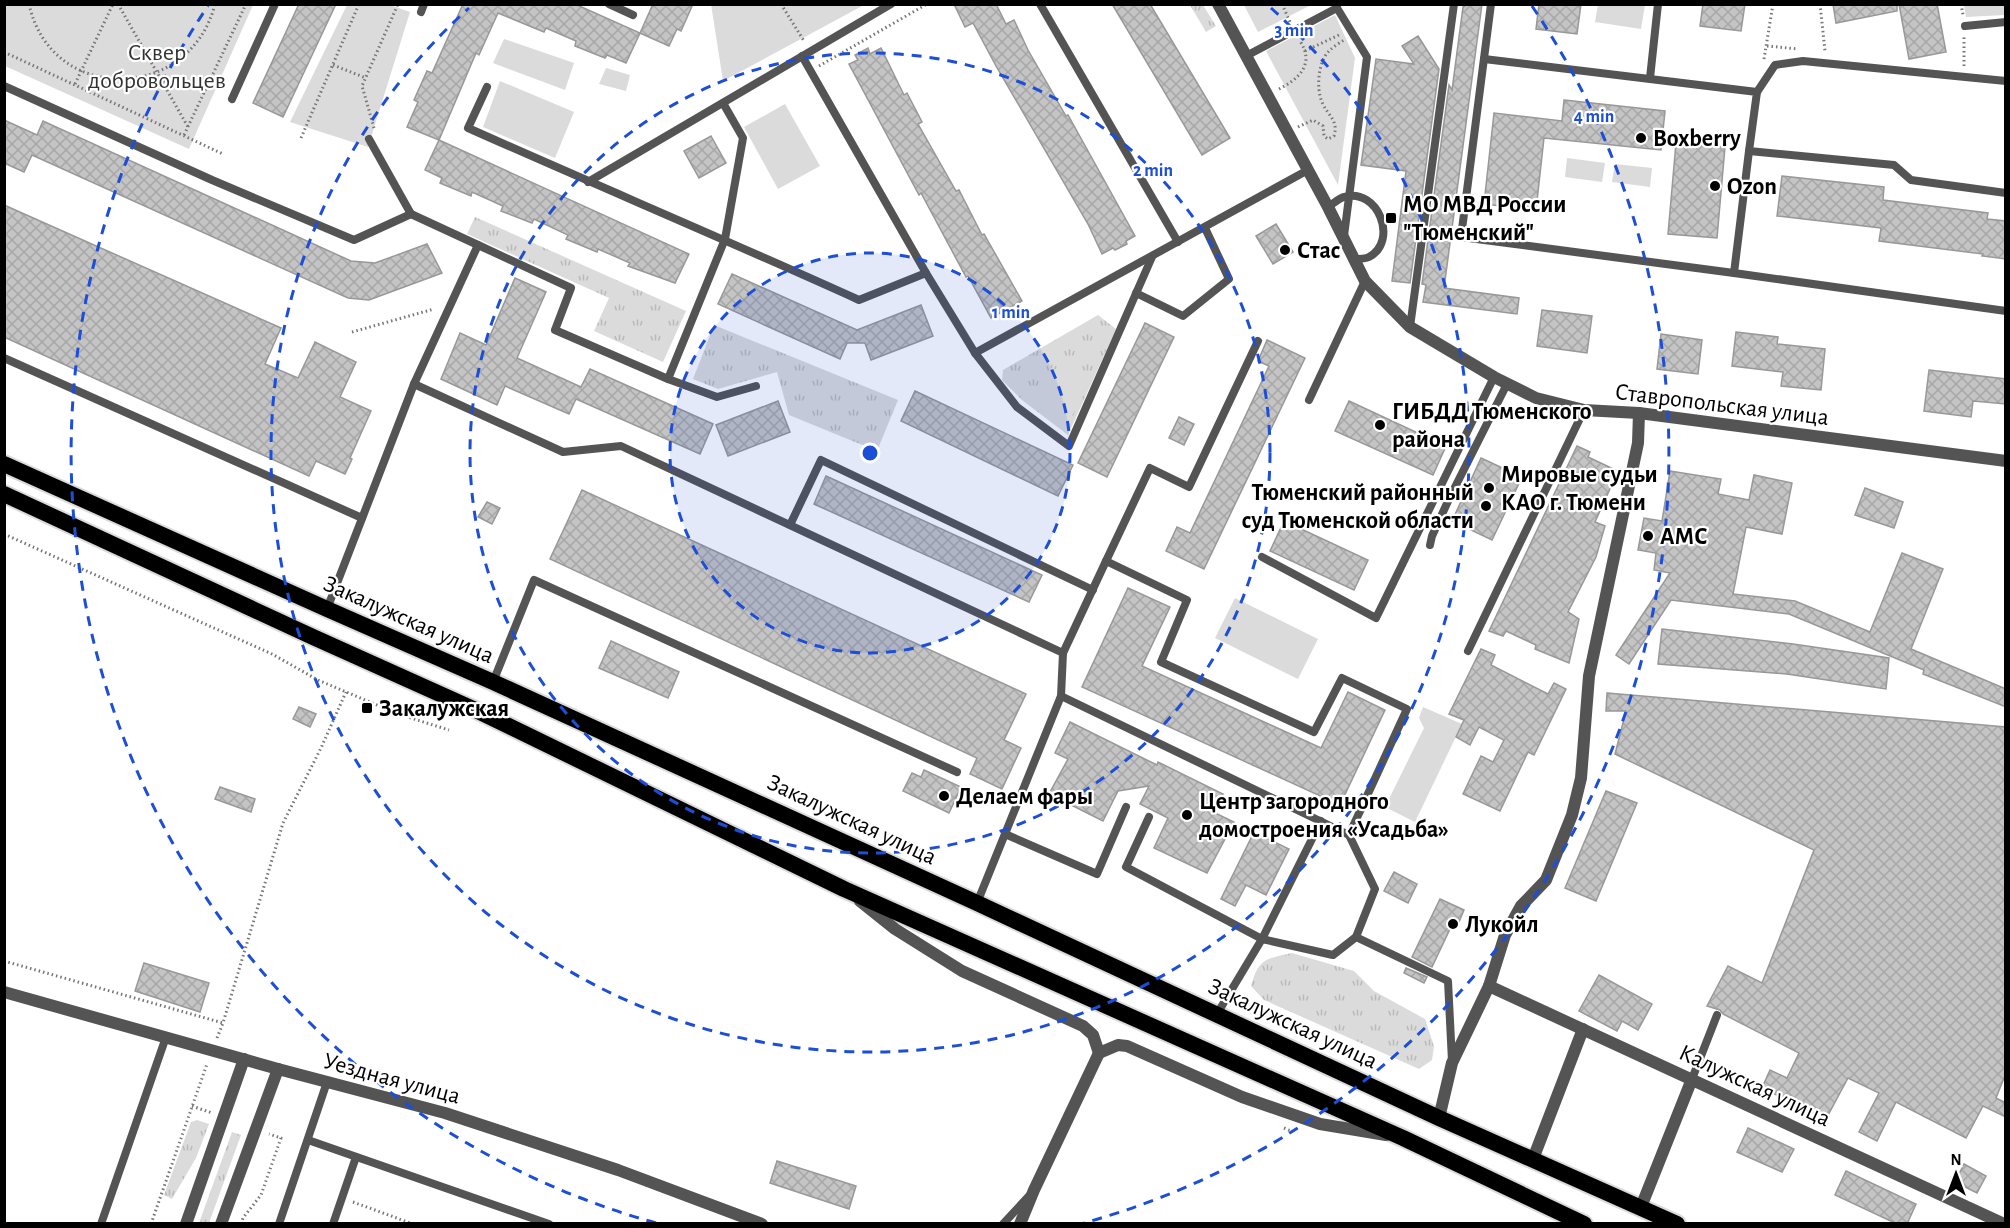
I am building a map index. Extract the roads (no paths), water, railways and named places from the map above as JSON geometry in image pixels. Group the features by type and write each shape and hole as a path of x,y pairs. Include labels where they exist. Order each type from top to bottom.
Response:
{"highway":[{"name":"Закалужская улица","path":"4,464 494,682 1439,1118 1677,1224"},
{"path":"4,496 43,511 480,712 844,889 1403,1138 1584,1224"}],"street":[{"path":"1218,4 1308,171"},
{"name":"Ставропольская улица","path":"1308,171 1365,281 1410,327 1494,377 1536,398 1584,410 1639,413 2006,461"},
{"path":"1439,1118 1452,1063 1489,986 1505,935 1521,906 1546,880 1572,815 1581,778 1588,676 1638,443 1639,413"},
{"path":"844,889 895,929 962,971 1083,1026 1094,1035 1099,1053 1020,1224"},
{"name":"Калужская улица","path":"1489,986 2004,1224"},
{"name":"Уездная улица","path":"4,992 445,1113 618,1170 762,1224"},
{"path":"1533,1159 1583,1029"},
{"path":"1099,1053 1118,1045 1127,1046 1242,1097 1320,1124 1403,1138"},
{"path":"186,1224 244,1059"},
{"path":"221,1224 278,1069"},
{"path":"1641,1207 1692,1079"}],"lane":[{"path":"232,99 274,4"},
{"path":"609,4 633,15"},
{"path":"588,182 891,4"},
{"path":"1040,4 1178,242"},
{"path":"1410,327 1454,4"},
{"path":"1491,4 1461,237 2006,311"},
{"path":"1650,78 1658,4"},
{"path":"1246,56 1336,6 1367,57 1344,237"},
{"path":"1965,26 2006,22"},
{"path":"802,56 926,273 975,353 1017,407 1069,446 1152,257"},
{"path":"1484,59 1757,92"},
{"path":"1734,273 1757,92 1775,65 1803,61 2006,81"},
{"path":"4,86 212,180 354,240 411,214"},
{"path":"487,87 468,128 588,182 725,239 859,300 926,273"},
{"path":"668,378 725,239 743,138 723,103"},
{"path":"369,139 411,214 571,288 555,330 717,397 756,386"},
{"path":"1749,151 1894,165 1911,180 2006,193"},
{"path":"975,353 1308,171"},
{"path":"1328,207 1344,197 1354,196 1370,201 1379,211 1383,237 1377,249 1368,257 1354,259"},
{"path":"1136,293 1183,316 1229,279 1205,228"},
{"path":"327,609 414,384 478,245"},
{"path":"1309,400 1365,281"},
{"path":"977,903 1061,696 1063,653 1150,468 1189,487 1258,341"},
{"path":"4,357 362,518"},
{"path":"1262,557 1376,618 1494,377"},
{"path":"414,384 563,452 621,446 1063,653"},
{"path":"1430,545 1449,500 1507,384"},
{"path":"1467,651 1584,410"},
{"path":"790,525 821,460 1093,590"},
{"path":"1106,561 1187,600 1161,662 1314,732 1342,678 1407,709 1349,835"},
{"path":"494,682 534,580 957,772"},
{"path":"1061,696 1349,835 1375,889 1356,937 1333,955 1262,939 1126,867 1149,817"},
{"path":"1005,834 1097,874 1126,807"},
{"path":"1217,1014 1262,939 1321,821"},
{"path":"1356,937 1448,981 1452,1063"},
{"path":"1692,1079 1717,1015"},
{"path":"101,1224 166,1037"},
{"path":"279,1224 327,1082"},
{"path":"308,1140 549,1224"},
{"path":"333,1224 356,1157"},
{"path":"1004,1224 1034,1190"}],"place":[{"name":"Boxberry","path":"1641,138"},
{"name":"Ozon","path":"1715,186"},
{"name":"МО МВД России \"Тюменский\"","path":"1391,218"},
{"name":"Стас","path":"1285,250"},
{"name":"ГИБДД Тюменского района","path":"1380,425"},
{"name":"Мировые судьи КАО г. Тюмени","path":"1489,488"},
{"name":"Тюменский районный суд Тюменской области","path":"1486,506"},
{"name":"АМС","path":"1648,536"},
{"name":"Закалужская","path":"367,708"},
{"name":"Делаем фары","path":"944,796"},
{"name":"Центр загородного домостроения «Усадьба»","path":"1187,815"},
{"name":"Лукойл","path":"1453,924"}],"park label":[{"name":"Сквер добровольцев","path":"157,66"}]}
